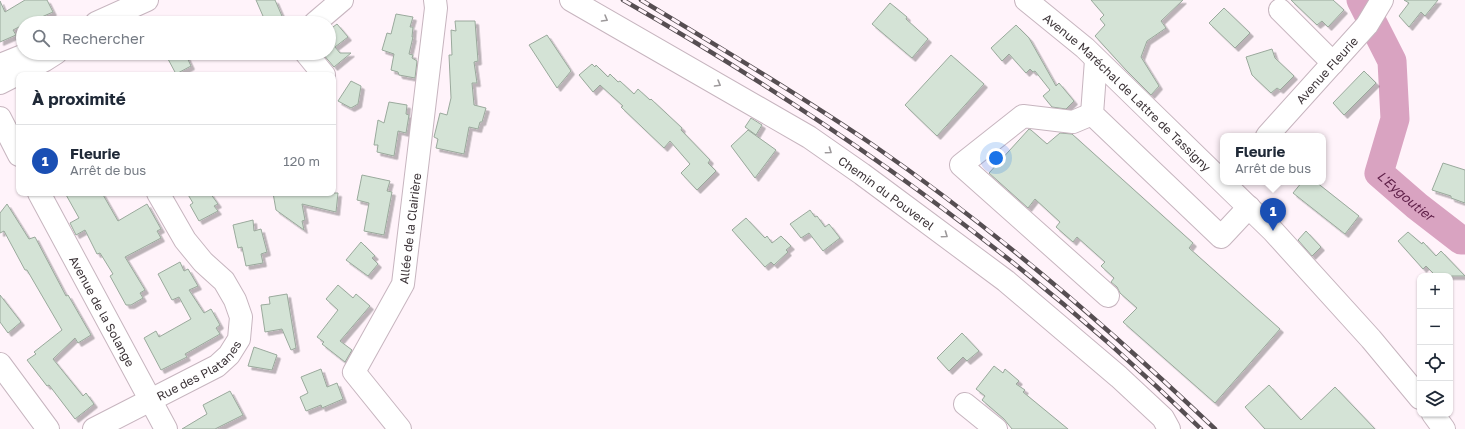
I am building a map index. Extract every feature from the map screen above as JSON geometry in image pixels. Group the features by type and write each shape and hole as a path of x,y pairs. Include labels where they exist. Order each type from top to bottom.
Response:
{"street":[{"path":"115,16 147,0"},
{"path":"323,16 342,0"},
{"name":"Allée de la Clairière","path":"400,429 354,372 403,284 436,8 435,0"},
{"name":"Chemin du Pouverel","path":"571,0 809,137 862,174 1006,281 1120,377 1163,418 1169,429"},
{"name":"Avenue Maréchal de Lattre de Tassigny","path":"1026,0 1085,48 1220,178"},
{"name":"Avenue Fleurie","path":"1270,133 1367,25 1382,0"},
{"path":"1280,10 1333,63"},
{"path":"0,66 16,59"},
{"path":"22,72 45,60"},
{"path":"312,60 322,72"},
{"path":"1092,114 1096,60"},
{"path":"0,83 16,75"},
{"path":"1092,114 1221,237 1249,207"},
{"path":"1092,114 1074,122 1023,116 961,165 1108,296"},
{"path":"0,118 16,149"},
{"name":"Avenue Maréchal de Lattre de Tassigny","path":"1227,185 1273,231 1371,339 1417,394"},
{"name":"Avenue de la Solange","path":"41,196 166,429"},
{"name":"Rue des Platanes","path":"94,429 217,366 229,355 239,340 241,317 235,300 224,280 203,262 185,240 160,196"},
{"path":"0,364 48,429"},
{"path":"965,404 996,429"},
{"path":"1435,417 1444,429"}],"building":[{"path":"25,0 47,0 53,12 44,16 16,16 16,28 13,30 16,35 0,42 0,1 5,12"},
{"path":"256,0 275,0 282,16 263,16"},
{"path":"1091,0 1183,0 1161,21 1166,28 1147,41 1141,57 1159,86 1151,95 1095,36 1105,25 1100,19 1104,15"},
{"path":"1291,0 1333,0 1344,10 1328,27 1322,21 1317,25"},
{"path":"1404,0 1438,0 1425,16 1421,12 1409,27 1399,16 1409,3"},
{"path":"890,3 907,17 906,19 928,39 912,58 872,24"},
{"path":"1224,8 1250,33 1235,48 1209,23"},
{"path":"396,14 413,17 410,27 413,27 413,37 409,54 413,55 412,58 417,61 415,78 399,75 398,72 391,70 394,54 382,50 387,33 391,34"},
{"path":"455,21 475,21 478,61 474,62 477,83 472,83 474,105 486,108 482,122 480,122 478,129 469,127 464,154 436,148 438,139 434,137 440,113 447,115 451,98 449,55 452,55 451,30 456,31"},
{"path":"337,24 348,37 336,46"},
{"path":"1016,25 1029,38 1056,86 1059,83 1074,101 1066,109 1052,107 1043,96 1050,90 1035,71 1033,72 1030,69 1026,73 1009,54 1002,61 991,48"},
{"path":"547,35 571,71 557,88 529,45"},
{"path":"336,48 340,53 351,53 334,67 328,60 336,60"},
{"path":"1272,49 1275,58 1294,76 1280,90 1277,88 1271,93 1252,75 1246,57"},
{"path":"951,55 984,84 937,136 905,105"},
{"path":"169,60 188,60 191,66 180,72 175,72"},
{"path":"592,64 595,67 596,65 608,77 610,74 618,82 620,81 634,94 638,89 650,100 651,99 682,128 681,130 710,160 708,163 716,171 697,190 681,173 690,164 670,141 664,148 600,85 593,92 579,75"},
{"path":"1364,71 1376,83 1344,115 1333,103"},
{"path":"351,81 361,86 358,104 351,108 338,101"},
{"path":"389,102 407,105 406,114 409,115 406,133 398,131 394,156 377,152 378,145 374,145 378,120 384,123"},
{"path":"751,118 762,125 756,135 745,127"},
{"path":"1029,129 1047,144 1060,133 1072,134 1193,243 1189,248 1280,329 1215,403 1123,322 1137,308 1120,293 1117,287 1111,282 1114,278 1101,266 1105,262 1077,237 1073,242 1056,227 1060,222 1035,199 1028,208 989,173"},
{"path":"748,130 776,150 755,178 731,146"},
{"path":"1443,163 1465,170 1465,203 1451,198 1451,196 1432,190"},
{"path":"362,175 390,181 387,191 392,192 384,235 364,231 369,203 357,200"},
{"path":"1300,185 1320,185 1359,216 1345,234 1293,193"},
{"path":"336,193 338,193 336,212 302,204 305,220 302,221 304,230 276,210 274,196 336,196"},
{"path":"67,196 104,196 118,221 147,204 161,229 157,231 161,238 125,257 145,290 140,293 143,298 131,305 126,305 110,276 113,274 100,253 97,254 85,230 76,235 70,223 79,218"},
{"path":"189,196 212,196 218,204 214,206 218,211 199,221 190,205 193,203"},
{"path":"7,204 29,239 35,237 66,296 68,295 91,335 78,343 75,338 53,359 83,396 86,393 94,404 75,419 49,385 47,386 27,360 36,354 34,352 62,330 27,270 25,270 4,231 0,233 0,213"},
{"path":"810,210 815,217 817,216 825,227 829,224 840,238 823,251 809,233 801,238 790,224"},
{"path":"746,218 765,238 767,236 772,243 781,236 791,246 786,250 788,252 774,265 771,262 765,267 732,230"},
{"path":"253,220 254,231 261,229 267,252 261,254 263,263 246,266 242,247 238,248 233,225"},
{"path":"1306,231 1321,247 1312,256 1298,240"},
{"path":"1408,232 1422,244 1423,242 1436,256 1441,251 1465,276 1453,276 1453,273 1433,273 1426,266 1423,269 1398,241"},
{"path":"361,242 375,256 372,258 378,264 368,276 346,260"},
{"path":"180,262 184,271 188,269 198,286 189,290 204,313 211,309 220,325 216,328 220,334 185,354 187,357 161,370 144,338 156,331 159,337 191,319 179,297 172,300 158,274"},
{"path":"338,285 353,298 356,294 370,306 340,341 352,350 345,362 322,344 324,342 317,337 338,310 326,299"},
{"path":"287,294 296,348 291,350 282,329 265,332 261,305 270,304 269,297"},
{"path":"0,295 21,322 8,333 0,322"},
{"path":"962,333 979,351 967,361 963,357 949,371 937,358"},
{"path":"254,347 277,355 272,370 248,366"},
{"path":"994,366 1003,373 1005,369 1019,381 1016,384 1025,390 1023,392 1068,429 1012,429 1004,419 982,400 985,396 976,389"},
{"path":"321,369 327,387 337,383 343,399 322,408 321,405 306,411 300,397 308,393 301,377"},
{"path":"1269,385 1301,420 1335,387 1375,429 1265,429 1245,407"},
{"path":"230,391 243,415 215,429 182,429 207,414 203,405"}],"waterway":[{"name":"L'Eygoutier","path":"1361,0 1392,61 1395,119 1379,173 1417,206 1461,240 1465,240"}],"railway":[{"path":"623,0 778,94 853,144 926,196 998,251 1068,308 1135,367 1201,429"},
{"path":"641,0 816,107 919,177 1007,245 1050,281 1134,354 1215,429"}],"place":[{"name":"Fleurie","path":"1273,231"}]}
